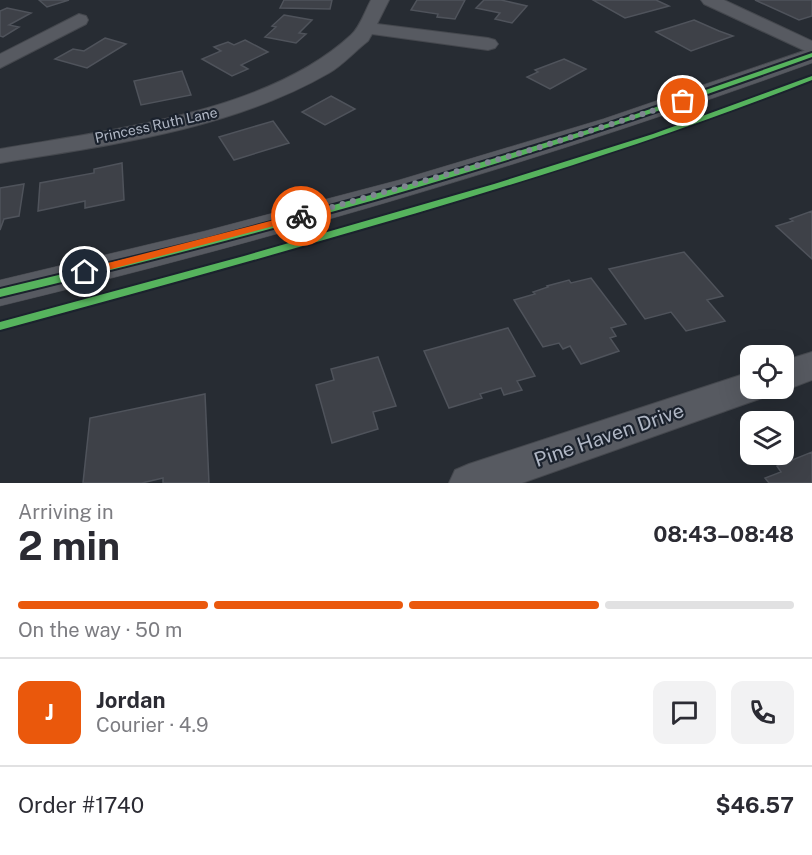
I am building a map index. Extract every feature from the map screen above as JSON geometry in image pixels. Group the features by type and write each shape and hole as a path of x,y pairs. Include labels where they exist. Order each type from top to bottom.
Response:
{"street":[{"name":"Princess Ruth Lane","path":"0,156 160,126 225,110 264,96 319,68 344,51 367,28 380,0"},
{"path":"710,0 812,48"},
{"path":"0,63 79,20"},
{"path":"367,28 488,44"},
{"path":"0,293 189,246 463,170 683,101 812,55"},
{"path":"794,372 812,366"},
{"name":"Pine Haven Drive","path":"469,483 740,390"}],"building":[{"path":"39,0 69,0 47,7"},
{"path":"284,0 332,0 330,9 280,8"},
{"path":"417,0 465,0 455,19 411,10"},
{"path":"484,0 501,0 527,6 512,23 495,19 500,13 476,8"},
{"path":"593,0 656,0 669,6 625,18"},
{"path":"755,0 812,0 812,16 799,20"},
{"path":"7,8 31,13 9,25 19,27 3,37 0,36 0,11"},
{"path":"284,15 312,20 299,33 306,34 296,43 265,37 276,27 272,26"},
{"path":"694,20 733,36 691,51 656,32"},
{"path":"105,38 126,44 87,68 55,59 73,49 84,51"},
{"path":"245,40 268,52 241,65 248,69 232,76 202,59 221,51 214,47 228,42 234,45"},
{"path":"564,59 586,69 550,89 527,77 538,72 535,70"},
{"path":"182,71 191,95 141,105 134,81"},
{"path":"331,96 355,109 325,125 302,112"},
{"path":"273,121 289,143 234,160 219,137"},
{"path":"122,163 124,200 85,208 85,201 38,211 40,183 94,173 94,169"},
{"path":"24,184 19,216 4,219 0,230 0,188"},
{"path":"812,211 812,259 776,226 793,221 790,219"},
{"path":"684,252 723,296 707,300 725,321 686,331 671,312 645,319 609,269"},
{"path":"591,278 626,324 611,328 616,336 610,338 619,351 581,364 570,346 563,349 559,343 543,347 514,300 535,294 533,292 547,286 569,280 571,283"},
{"path":"508,328 535,376 517,381 522,390 504,395 501,388 480,394 482,398 449,408 424,351"},
{"path":"378,357 396,406 373,412 378,429 332,443 316,385 334,380 331,369"},
{"path":"205,394 209,483 163,483 163,478 142,483 83,483 90,418"},
{"path":"812,452 812,483 769,483 765,478 781,472 777,466 794,465 794,459"}],"cycle path":[{"path":"0,293 205,243 410,187 612,124 812,55"},
{"path":"0,326 390,218 496,186 708,117 812,78"}],"way so far":[{"path":"301,216 534,149 683,101"}],"route":[{"path":"85,272 301,216"}]}
